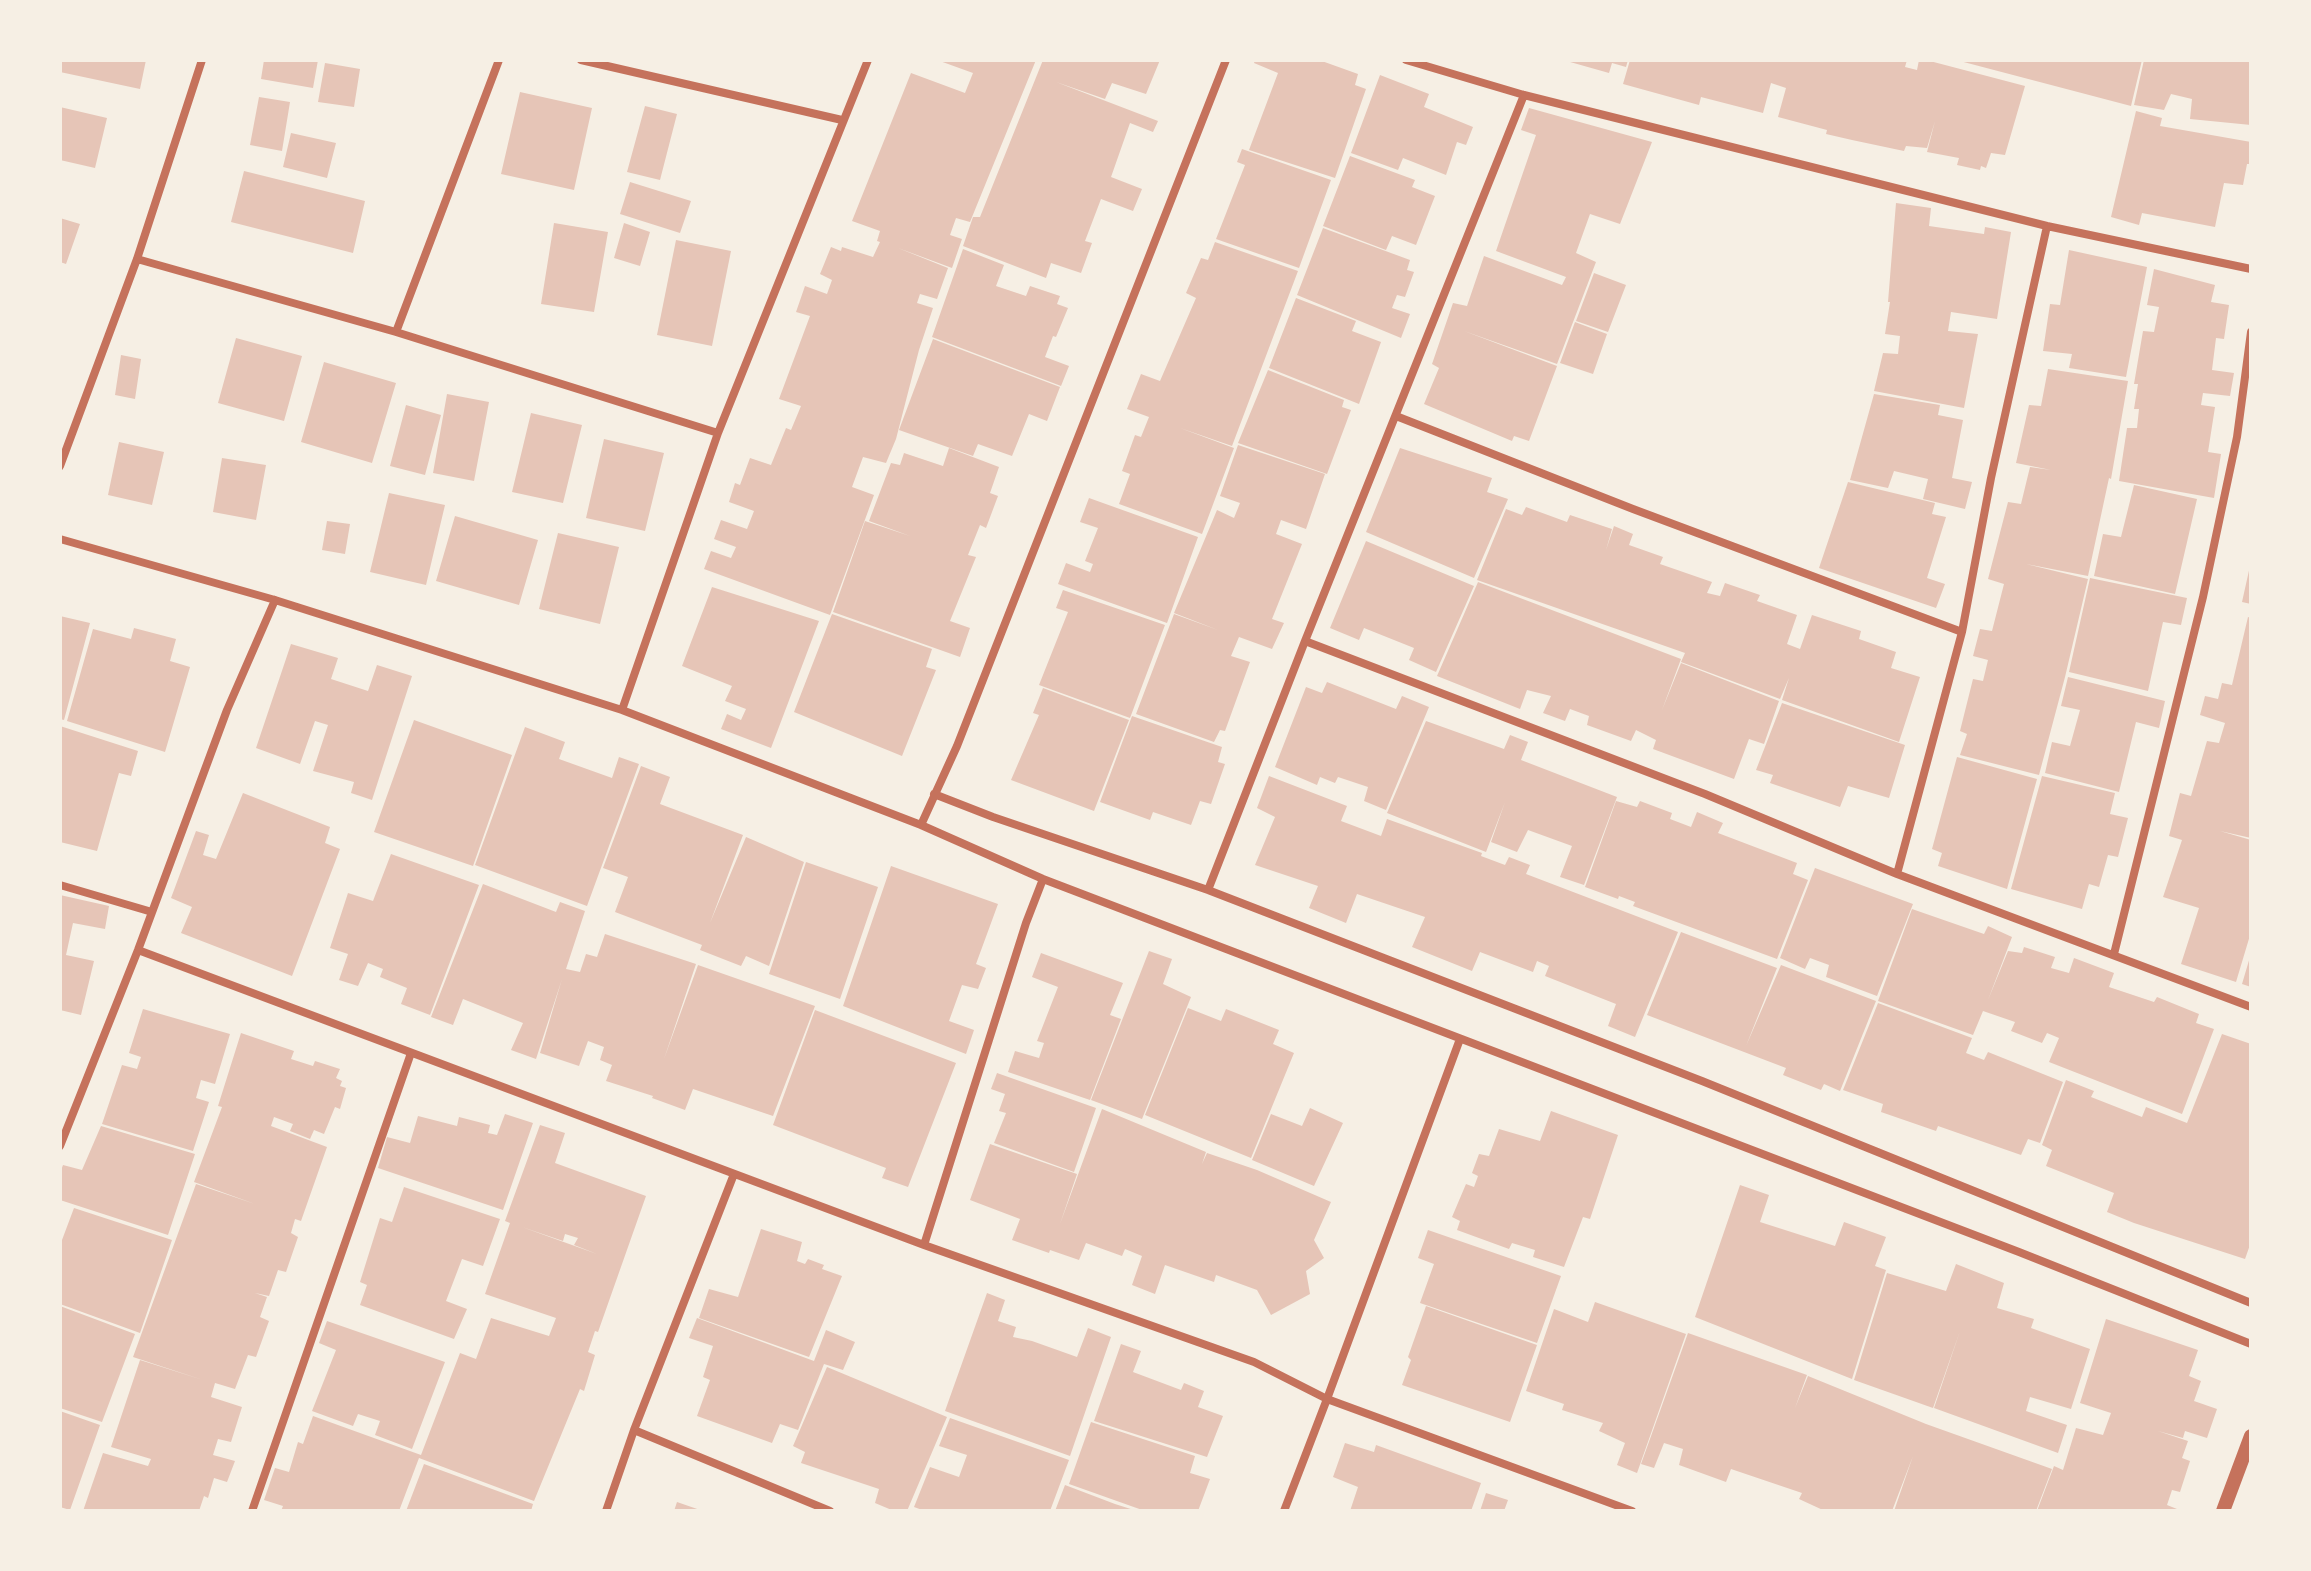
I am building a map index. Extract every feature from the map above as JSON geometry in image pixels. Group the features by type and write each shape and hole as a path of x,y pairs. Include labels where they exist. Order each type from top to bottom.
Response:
{"street":[{"path":"60,466 137,259 202,60"},
{"path":"396,332 499,60"},
{"path":"581,60 842,120"},
{"path":"622,710 718,433 868,60"},
{"path":"921,825 957,746 1226,60"},
{"path":"1406,60 1524,95 2047,226 2251,269"},
{"path":"1208,890 1524,95"},
{"path":"1897,874 1962,632 1991,478 2047,226"},
{"path":"137,259 396,332 718,433"},
{"path":"2114,954 2203,597 2237,437 2251,332"},
{"path":"1396,416 1962,632"},
{"path":"60,539 275,600 622,710 921,825 1043,879 2019,1252 2251,1344"},
{"path":"60,1146 138,950 227,710 275,600"},
{"path":"1305,641 1705,794 1897,874 2251,1007"},
{"path":"934,794 1208,890 1702,1081 2251,1303"},
{"path":"924,1245 1021,938 1043,879"},
{"path":"60,885 152,912"},
{"path":"138,950 924,1245 1254,1362 1327,1399 1632,1511"},
{"path":"1284,1511 1460,1039"},
{"path":"252,1511 411,1053"},
{"path":"606,1511 634,1430 734,1174"},
{"path":"634,1430 830,1511"},
{"path":"2223,1511 2251,1436"}],"building":[{"path":"61,60 146,60 140,89 60,72"},
{"path":"264,60 318,60 313,88 261,79"},
{"path":"937,60 1036,60 970,222 956,218 950,235 962,239 952,268 898,248 948,268 937,299 920,294 917,303 933,308 896,439 886,463 863,457 852,487 874,495 830,615 704,569 711,551 731,558 736,547 714,539 721,520 747,529 754,511 729,502 735,483 740,485 750,458 771,465 786,428 791,430 801,406 779,399 810,316 796,312 805,286 827,294 832,280 820,274 831,247 841,251 842,247 873,257 880,242 877,241 880,231 852,221 911,73 965,93 973,73"},
{"path":"1043,60 1160,60 1146,94 1112,83 1105,99 1056,82 1158,121 1153,132 1130,123 1111,177 1142,189 1133,211 1101,199 1085,241 1092,243 1081,273 1051,263 1046,278 963,246 973,217 980,217"},
{"path":"1255,60 1319,60 1358,74 1355,85 1366,89 1335,178 1249,150 1278,73 1254,63"},
{"path":"1563,60 1628,60 1626,67 1612,63 1609,73"},
{"path":"1630,60 1907,60 1905,67 1917,70 1919,60 1926,60 2025,86 2005,155 1991,153 1986,168 1981,166 1980,170 1957,165 1959,158 1927,152 1935,121 1927,148 1906,146 1904,151 1826,134 1827,130 1778,117 1786,88 1771,83 1763,113 1701,97 1699,105 1623,84"},
{"path":"1956,60 2142,60 2131,106"},
{"path":"2144,60 2251,60 2251,125 2190,119 2192,99 2171,94 2164,110 2134,105"},
{"path":"325,63 360,69 354,107 318,102"},
{"path":"1380,75 1429,94 1424,107 1473,127 1466,145 1457,142 1446,175 1403,158 1398,170 1351,153"},
{"path":"520,92 592,108 574,190 501,174"},
{"path":"259,97 290,102 282,151 250,145"},
{"path":"645,106 677,114 660,180 627,172"},
{"path":"60,107 107,118 95,168 60,160"},
{"path":"1529,108 1652,142 1620,224 1590,214 1576,253 1596,262 1557,364 1464,331 1557,366 1529,441 1514,436 1512,441 1424,404 1439,368 1432,364 1453,303 1467,306 1484,256 1562,285 1566,277 1496,251 1536,135 1521,130"},
{"path":"2136,111 2162,118 2160,126 2251,142 2251,164 2247,164 2243,185 2224,183 2215,227 2142,213 2139,225 2111,217"},
{"path":"291,133 336,143 327,178 283,167"},
{"path":"1242,149 1331,180 1299,268 1216,239 1245,165 1237,162"},
{"path":"1350,156 1415,180 1412,187 1435,196 1416,245 1392,236 1386,250 1323,226"},
{"path":"244,171 365,201 353,253 231,222"},
{"path":"630,182 691,201 680,233 620,214"},
{"path":"1896,203 1931,208 1929,226 1984,234 1985,227 2011,232 1997,319 1951,312 1948,331 1978,334 1964,408 1874,391 1883,353 1898,354 1900,336 1885,334"},
{"path":"60,218 80,224 66,264 60,262"},
{"path":"554,223 608,232 594,312 541,304"},
{"path":"624,223 650,232 640,266 614,258"},
{"path":"1323,228 1410,260 1407,270 1414,272 1405,297 1397,295 1392,308 1410,314 1401,338 1297,295"},
{"path":"676,240 731,251 712,346 657,335"},
{"path":"1215,242 1298,271 1232,446 1180,428 1234,448 1202,534 1119,504 1130,474 1122,471 1135,435 1141,437 1149,417 1127,409 1141,374 1160,381 1196,298 1186,293 1201,258 1208,260"},
{"path":"963,249 1004,265 996,286 1026,296 1030,286 1060,296 1057,304 1068,308 1045,357 1069,366 1061,386 932,337"},
{"path":"2069,250 2147,267 2126,377 2069,368 2072,354 2043,351 2050,304 2060,305"},
{"path":"2154,269 2215,285 2211,302 2229,305 2224,339 2216,338 2212,370 2234,373 2230,396 2203,393 2201,405 2215,407 2208,452 2221,454 2214,498 2119,481 2127,428 2137,428 2139,409 2134,409 2138,384 2134,384 2143,331 2154,332 2159,307 2147,305"},
{"path":"1594,273 1626,285 1608,332 1576,321"},
{"path":"1296,298 1356,321 1352,331 1381,342 1359,404 1269,368"},
{"path":"1575,322 1607,334 1593,374 1560,363"},
{"path":"236,338 302,356 284,421 218,403"},
{"path":"933,339 1060,387 1047,421 1029,414 1012,456 978,444 973,456 899,430"},
{"path":"121,355 141,359 135,399 115,395"},
{"path":"324,362 396,383 372,463 301,442"},
{"path":"2048,369 2128,381 2111,479 2088,576 2026,564 2088,579 2039,775 1960,755 1967,734 1960,731 1973,679 1983,681 1988,660 1973,656 1980,629 1992,631 2004,584 1988,579 2008,502 2021,504 2030,467 2051,470 2016,463 2029,405 2041,406"},
{"path":"1268,370 1344,400 1342,407 1351,410 1327,474 1238,443"},
{"path":"447,394 489,402 474,481 433,473"},
{"path":"1874,394 1940,405 1938,415 1963,420 1952,478 1972,482 1965,509 1923,499 1928,479 1894,471 1888,488 1850,480"},
{"path":"406,405 441,415 425,475 390,466"},
{"path":"531,413 582,425 563,503 512,492"},
{"path":"604,439 664,453 645,531 586,518"},
{"path":"119,442 164,452 152,505 108,495"},
{"path":"1238,445 1325,474 1306,529 1281,520 1276,534 1302,544 1272,619 1284,623 1272,649 1239,637 1231,656 1250,662 1225,731 1220,730 1214,742 1136,714 1174,614 1218,630 1174,613 1217,510 1234,518 1240,503 1220,496"},
{"path":"949,448 999,467 990,493 998,496 986,528 980,525 968,555 976,557 950,621 970,628 960,657 833,612 865,521 910,536 869,521 891,463 900,465 904,453 943,466"},
{"path":"1400,448 1492,478 1487,492 1508,499 1474,578 1366,532"},
{"path":"222,458 266,465 256,520 213,512"},
{"path":"1848,482 1935,503 1932,514 1946,517 1927,578 1945,584 1936,608 1819,568"},
{"path":"2134,485 2197,499 2175,594 2094,576 2103,534 2121,537"},
{"path":"389,493 445,505 426,585 370,572"},
{"path":"1089,498 1198,537 1167,623 1058,584 1066,563 1090,572 1093,564 1085,561 1098,528 1080,522"},
{"path":"1526,507 1567,522 1570,515 1612,529 1606,550 1614,526 1633,534 1629,545 1663,557 1660,564 1712,582 1707,593 1720,596 1725,583 1760,595 1757,601 1797,615 1787,644 1800,649 1812,615 1861,631 1859,639 1896,652 1891,668 1920,677 1899,742 1782,700 1789,678 1780,699 1681,662 1685,653 1477,580 1506,509 1522,515"},
{"path":"455,516 538,540 519,605 436,581"},
{"path":"327,521 350,524 345,554 322,550"},
{"path":"558,533 619,547 600,624 539,609"},
{"path":"1366,541 1474,586 1436,672 1409,660 1414,648 1364,628 1359,640 1330,628"},
{"path":"2251,566 2251,604 2242,602"},
{"path":"2090,578 2187,598 2181,625 2163,622 2148,691 2069,672"},
{"path":"1478,582 1681,659 1662,710 1681,663 1779,701 1764,744 1749,739 1734,779 1653,749 1656,740 1636,730 1631,741 1587,725 1589,716 1570,709 1565,721 1543,713 1551,696 1527,690 1520,709 1437,676"},
{"path":"712,587 819,621 771,748 721,729 727,714 741,720 746,709 725,701 732,686 682,666"},
{"path":"1063,590 1165,625 1130,718 1039,685 1068,612 1056,608"},
{"path":"832,614 932,649 926,667 936,670 902,756 794,712"},
{"path":"60,616 90,623 64,720 60,719"},
{"path":"2248,617 2251,618 2251,838 2220,831 2251,840 2251,932 2236,982 2181,964 2199,908 2163,897 2182,840 2169,836 2180,793 2191,796 2207,741 2219,743 2225,723 2200,715 2205,696 2218,699 2222,683 2232,685"},
{"path":"134,628 176,639 170,661 190,667 165,752 67,721 93,629 131,639"},
{"path":"291,644 338,658 331,679 368,691 377,665 412,676 372,800 351,793 354,782 313,771 328,725 315,721 300,764 256,748"},
{"path":"2068,677 2165,701 2159,728 2136,722 2119,792 2045,773 2052,742 2070,746 2080,710 2061,706"},
{"path":"1327,682 1396,709 1402,696 1429,707 1386,810 1364,801 1368,787 1338,777 1335,783 1320,777 1317,785 1275,767 1306,687 1322,693"},
{"path":"1043,688 1129,720 1094,811 1011,780 1039,715 1033,713"},
{"path":"1782,703 1905,745 1889,798 1848,786 1840,807 1770,783 1773,775 1756,770"},
{"path":"1132,716 1222,747 1218,762 1225,764 1211,804 1200,801 1191,825 1153,812 1150,820 1100,802"},
{"path":"414,720 512,755 473,866 374,832"},
{"path":"1426,721 1504,749 1510,735 1528,742 1521,760 1617,797 1584,885 1560,877 1572,846 1528,830 1517,852 1491,842 1505,802 1486,852 1387,813"},
{"path":"60,726 138,751 131,776 119,773 97,851 60,842"},
{"path":"525,727 565,742 559,759 612,778 619,757 639,764 587,906 475,865"},
{"path":"1957,757 2037,779 2007,889 1938,866 1942,853 1932,849"},
{"path":"641,766 670,777 660,804 743,835 710,923 746,837 804,862 769,966 746,956 741,966 700,950 702,945 615,912 628,877 603,868"},
{"path":"1269,776 1347,806 1341,821 1381,836 1387,819 1482,853 1481,856 1505,865 1509,857 1530,865 1526,874 1678,932 1635,1037 1608,1026 1616,1004 1545,976 1549,966 1537,961 1533,972 1480,952 1472,971 1412,947 1425,917 1357,894 1346,923 1309,908 1318,886 1255,865 1275,817 1257,808"},
{"path":"2042,776 2115,793 2110,814 2128,818 2118,857 2108,855 2099,887 2089,884 2082,909 2011,889"},
{"path":"243,793 330,827 325,843 340,849 292,976 181,933 192,907 171,898 196,831 209,835 203,855 216,859"},
{"path":"1616,801 1637,807 1640,801 1672,813 1670,819 1691,827 1697,812 1723,823 1718,833 1797,863 1793,874 1808,880 1777,959 1633,906 1635,902 1619,896 1618,899 1585,887"},
{"path":"391,854 479,885 430,1015 401,1004 407,988 380,977 383,969 368,963 358,986 339,980 348,954 330,948 348,893 373,901"},
{"path":"806,862 878,887 840,999 769,974"},
{"path":"891,866 998,904 976,964 986,968 978,989 962,985 949,1021 974,1030 966,1054 843,1006"},
{"path":"1815,868 1913,904 1877,996 1826,977 1829,965 1810,958 1805,969 1780,958"},
{"path":"483,884 556,912 560,902 585,911 566,969 580,972 586,954 597,957 605,934 696,964 664,1059 698,965 815,1006 773,1116 693,1089 685,1110 606,1081 612,1065 600,1060 604,1047 588,1041 579,1066 540,1053 562,979 536,1059 511,1050 523,1023 463,999 453,1025 431,1017"},
{"path":"60,895 109,906 105,929 73,923 66,955 94,961 81,1015 60,1010"},
{"path":"1912,909 1984,934 1988,926 2012,937 1988,1000 2008,951 2022,953 2024,947 2055,957 2051,968 2069,973 2074,958 2114,973 2109,987 2154,1002 2157,997 2199,1014 2196,1023 2214,1029 2182,1114 2049,1062 2059,1038 2047,1033 2042,1043 2011,1031 2015,1022 1983,1011 1973,1035 1878,1001"},
{"path":"1681,932 1777,968 1746,1046 1781,965 1876,1001 1840,1091 1824,1084 1821,1090 1783,1075 1786,1068 1647,1015"},
{"path":"1149,951 1172,959 1163,984 1191,997 1142,1119 1091,1100"},
{"path":"1041,953 1123,983 1110,1015 1121,1019 1090,1100 1008,1072 1015,1051 1039,1058 1044,1043 1037,1041 1058,987 1032,977"},
{"path":"2251,957 2251,987 2242,984"},
{"path":"1878,1003 1972,1038 1966,1053 1984,1060 1988,1052 2063,1082 2040,1143 2028,1139 2021,1155 1938,1126 1936,1131 1881,1112 1883,1104 1843,1090"},
{"path":"1188,1008 1221,1021 1226,1009 1279,1030 1273,1044 1294,1053 1251,1158 1145,1115"},
{"path":"143,1009 230,1034 215,1084 201,1080 196,1098 209,1102 193,1151 102,1124 122,1065 137,1069 141,1057 129,1053"},
{"path":"815,1010 956,1063 908,1187 882,1178 886,1168 773,1125"},
{"path":"241,1033 294,1051 291,1059 313,1066 315,1061 340,1069 336,1078 342,1081 340,1086 346,1088 340,1109 335,1107 324,1134 314,1130 310,1139 290,1131 293,1124 274,1117 271,1126 327,1147 301,1221 295,1219 291,1233 298,1237 286,1272 278,1270 269,1296 255,1293 267,1297 260,1317 269,1321 256,1357 248,1355 235,1389 215,1383 211,1397 242,1407 231,1442 218,1439 213,1455 235,1461 227,1482 214,1478 208,1498 204,1496 199,1511 83,1511 103,1453 148,1466 151,1459 111,1447 140,1360 203,1380 133,1357 196,1184 255,1204 194,1182 222,1107 218,1106"},
{"path":"2222,1034 2251,1044 2251,1242 2245,1259 2107,1212 2114,1193 2046,1166 2052,1150 2042,1145 2066,1080 2094,1091 2091,1097 2142,1117 2146,1107 2187,1123"},
{"path":"997,1073 1096,1108 1074,1172 994,1143 1006,1113 999,1111 1005,1094 991,1089"},
{"path":"1310,1108 1343,1123 1314,1186 1252,1160 1271,1114 1302,1126"},
{"path":"1102,1109 1206,1152 1202,1164 1207,1153 1257,1170 1331,1202 1314,1240 1324,1258 1306,1271 1310,1294 1271,1315 1257,1290 1216,1275 1214,1282 1165,1265 1155,1294 1132,1285 1142,1256 1125,1249 1122,1256 1086,1243 1079,1260 1050,1250 1049,1253 1012,1240 1020,1219 970,1200 990,1144 1077,1174 1060,1224"},
{"path":"1551,1111 1618,1135 1590,1219 1583,1217 1564,1267 1533,1257 1535,1250 1512,1243 1509,1249 1457,1230 1460,1221 1452,1217 1466,1184 1474,1187 1478,1176 1472,1173 1479,1154 1489,1156 1499,1129 1540,1141"},
{"path":"505,1114 533,1123 503,1210 378,1168 387,1137 410,1143 418,1116 457,1126 459,1117 490,1125 488,1133 497,1135"},
{"path":"540,1125 565,1133 555,1163 646,1196 598,1332 595,1331 588,1352 595,1355 584,1391 580,1389 534,1501 419,1458 399,1511 281,1511 283,1506 264,1500 275,1468 289,1472 298,1442 303,1444 313,1416 421,1455 460,1353 476,1359 491,1318 549,1336 556,1318 485,1294 510,1223 505,1221","holes":["522,1227 563,1241 565,1234 578,1238 574,1245 597,1254"]},
{"path":"101,1126 195,1154 168,1235 60,1200 63,1165 82,1170"},
{"path":"1740,1185 1769,1195 1760,1222 1835,1246 1844,1222 1886,1237 1875,1266 1886,1270 1852,1379 1695,1317"},
{"path":"404,1187 500,1219 483,1266 462,1259 446,1301 467,1309 454,1339 360,1305 367,1285 360,1282 380,1218 392,1222"},
{"path":"74,1208 172,1240 140,1333 60,1304 60,1240"},
{"path":"761,1229 802,1242 797,1261 805,1264 808,1259 824,1265 822,1269 842,1276 809,1357 699,1318 709,1289 738,1297"},
{"path":"1428,1230 1561,1276 1537,1343 1420,1303 1434,1264 1418,1258"},
{"path":"1956,1264 2004,1283 1997,1308 2034,1319 2031,1328 2090,1349 2071,1409 2030,1397 2026,1411 2067,1425 2058,1453 1934,1408 1960,1331 1933,1408 1854,1380 1887,1273 1946,1291"},
{"path":"987,1293 1005,1300 998,1321 1016,1327 1013,1337 1077,1357 1088,1328 1111,1337 1070,1456 945,1411"},
{"path":"1595,1302 1686,1334 1637,1473 1617,1465 1625,1443 1599,1431 1603,1423 1562,1410 1564,1404 1526,1391 1554,1309 1588,1322"},
{"path":"60,1306 135,1334 102,1422 60,1408"},
{"path":"1426,1306 1537,1345 1510,1422 1402,1385"},
{"path":"697,1318 814,1361 826,1330 855,1342 843,1370 824,1364 798,1430 780,1424 772,1443 697,1416 710,1380 703,1377 713,1346 689,1338"},
{"path":"2106,1319 2198,1350 2189,1376 2201,1381 2194,1401 2217,1409 2207,1438 2185,1431 2183,1438 2158,1431 2188,1441 2182,1458 2190,1461 2180,1492 2172,1490 2167,1505 2182,1511 2037,1511 2054,1466 2063,1470 2076,1428 2103,1435 2111,1413 2080,1403"},
{"path":"327,1321 445,1362 412,1449 375,1435 380,1421 358,1414 353,1426 312,1411 336,1350 319,1343"},
{"path":"1688,1333 1807,1375 1795,1408 1808,1376 1926,1424 2052,1469 2036,1511 1894,1511 1913,1456 1892,1511 1825,1511 1799,1499 1802,1493 1731,1469 1726,1482 1679,1465 1683,1449 1664,1443 1654,1468 1641,1464"},
{"path":"1121,1344 1141,1351 1133,1372 1181,1390 1184,1383 1204,1391 1198,1407 1223,1416 1207,1457 1094,1421"},
{"path":"827,1367 947,1417 907,1511 894,1511 875,1503 879,1489 801,1463 805,1452 793,1446"},
{"path":"60,1411 100,1425 70,1510 60,1507"},
{"path":"950,1418 1069,1460 1050,1511 925,1511 914,1507 930,1467 959,1477 967,1455 939,1446"},
{"path":"1091,1422 1195,1456 1190,1473 1210,1479 1198,1511 1145,1511 1069,1484"},
{"path":"1345,1443 1374,1452 1376,1445 1481,1483 1471,1511 1350,1511 1358,1487 1333,1477"},
{"path":"424,1464 533,1504 531,1511 406,1511"},
{"path":"1065,1485 1115,1504 1137,1511 1055,1511"},
{"path":"1486,1493 1508,1500 1504,1511 1480,1511"},
{"path":"677,1502 703,1511 674,1511"}]}
